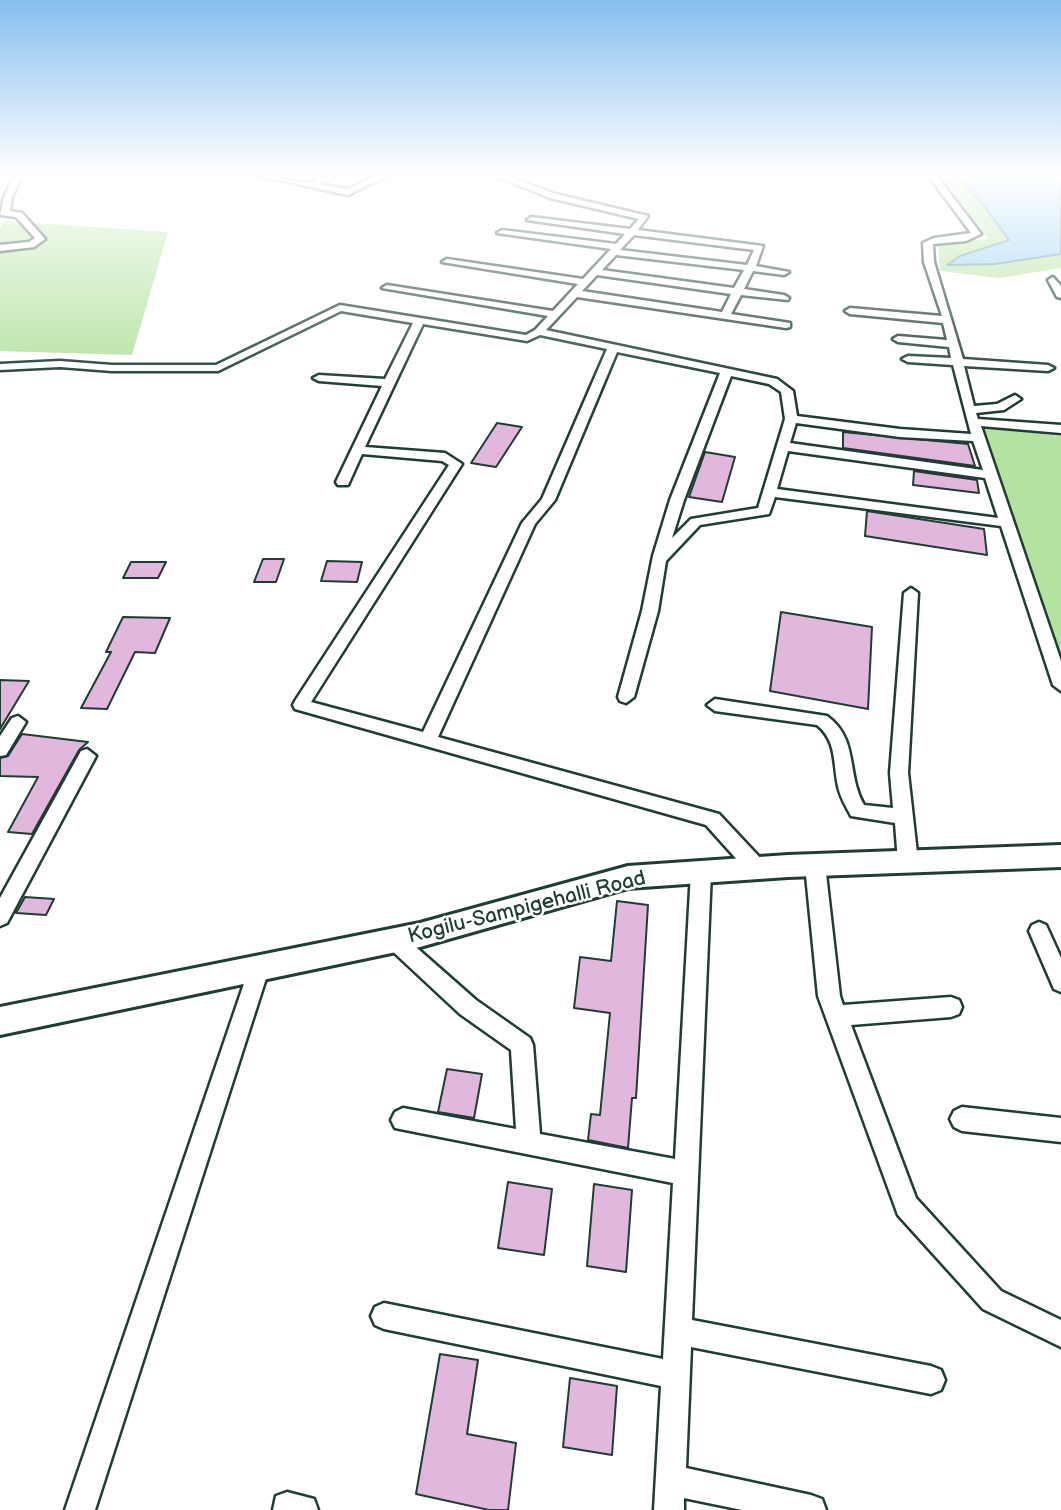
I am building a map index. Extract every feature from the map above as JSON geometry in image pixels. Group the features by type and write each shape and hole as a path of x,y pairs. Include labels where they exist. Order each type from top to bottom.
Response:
{"street":[{"path":"0,248 32,245"},
{"path":"584,245 784,272"},
{"path":"0,367 60,364 112,368 210,369 224,365 336,309 527,338 539,332 618,245"},
{"path":"725,316 760,248 739,245"},
{"path":"928,245 929,262 948,320 971,416 1061,685"},
{"path":"447,262 584,282"},
{"path":"594,272 784,298"},
{"path":"1053,280 1061,295"},
{"path":"387,288 555,314"},
{"path":"574,293 786,326"},
{"path":"850,311 948,320"},
{"path":"343,482 419,321"},
{"path":"539,332 773,381 787,391 791,419 764,510 696,522 659,560"},
{"path":"898,340 954,344"},
{"path":"428,740 529,523 548,500 613,348"},
{"path":"908,359 1048,369"},
{"path":"626,697 650,611 659,560 677,500 727,371"},
{"path":"319,378 388,383"},
{"path":"971,416 1015,399"},
{"path":"971,416 1061,429"},
{"path":"791,419 900,433 979,439"},
{"path":"1043,427 1061,423"},
{"path":"781,446 992,475"},
{"path":"357,450 445,457 456,464 302,705 712,819 757,868"},
{"path":"769,492 1008,523"},
{"path":"908,862 898,773 911,593"},
{"path":"715,705 821,720 834,727 840,738 847,797 858,811 903,817"},
{"path":"0,750 18,722"},
{"path":"0,917 87,756"},
{"name":"Kogilu-Sampigehalli Road","path":"0,1021 394,940 628,877 815,865 1061,856"},
{"path":"815,865 829,996 907,1206 992,1300 1061,1334"},
{"path":"669,1510 701,872"},
{"path":"1039,931 1061,982"},
{"path":"394,940 468,1007 522,1045 528,1144"},
{"path":"80,1510 259,969"},
{"path":"837,1016 951,1007"},
{"path":"962,1119 1061,1130"},
{"path":"402,1120 686,1173"},
{"path":"384,1316 676,1374"},
{"path":"678,1331 931,1380"},
{"path":"671,1480 811,1510"}],"green space":[{"path":"0,245 164,245 132,355 0,351"},
{"path":"938,245 1061,245 1061,268 999,278 940,271"},
{"path":"982,427 1061,436 1061,659 1059,651"}],"water":[{"path":"992,245 1061,245 1061,254 995,264 947,265 960,256"}],"building":[{"path":"497,423 522,427 496,467 471,463"},
{"path":"843,432 968,444 975,466 843,448"},
{"path":"705,452 735,457 722,502 689,497"},
{"path":"914,471 977,480 979,493 913,485"},
{"path":"867,511 984,529 987,555 865,536"},
{"path":"263,559 284,559 276,582 254,582"},
{"path":"327,561 362,562 357,582 321,581"},
{"path":"131,562 166,562 158,578 123,578"},
{"path":"781,612 872,627 868,709 770,691"},
{"path":"123,617 170,618 155,653 135,652 107,709 81,708 111,652 106,652"},
{"path":"0,680 29,681 0,729"},
{"path":"22,734 88,742 79,750 32,834 8,832 38,777 0,776 0,758 8,756"},
{"path":"25,897 54,899 46,915 16,913"},
{"path":"617,901 648,905 636,1098 632,1098 628,1148 588,1140 591,1114 600,1115 610,1013 574,1008 580,957 611,961"},
{"path":"447,1069 482,1074 474,1118 438,1112"},
{"path":"508,1182 552,1189 544,1255 498,1248"},
{"path":"594,1184 632,1190 626,1272 587,1266"},
{"path":"440,1354 478,1360 467,1434 516,1443 508,1510 489,1510 416,1494"},
{"path":"570,1378 617,1386 612,1455 563,1447"}]}
